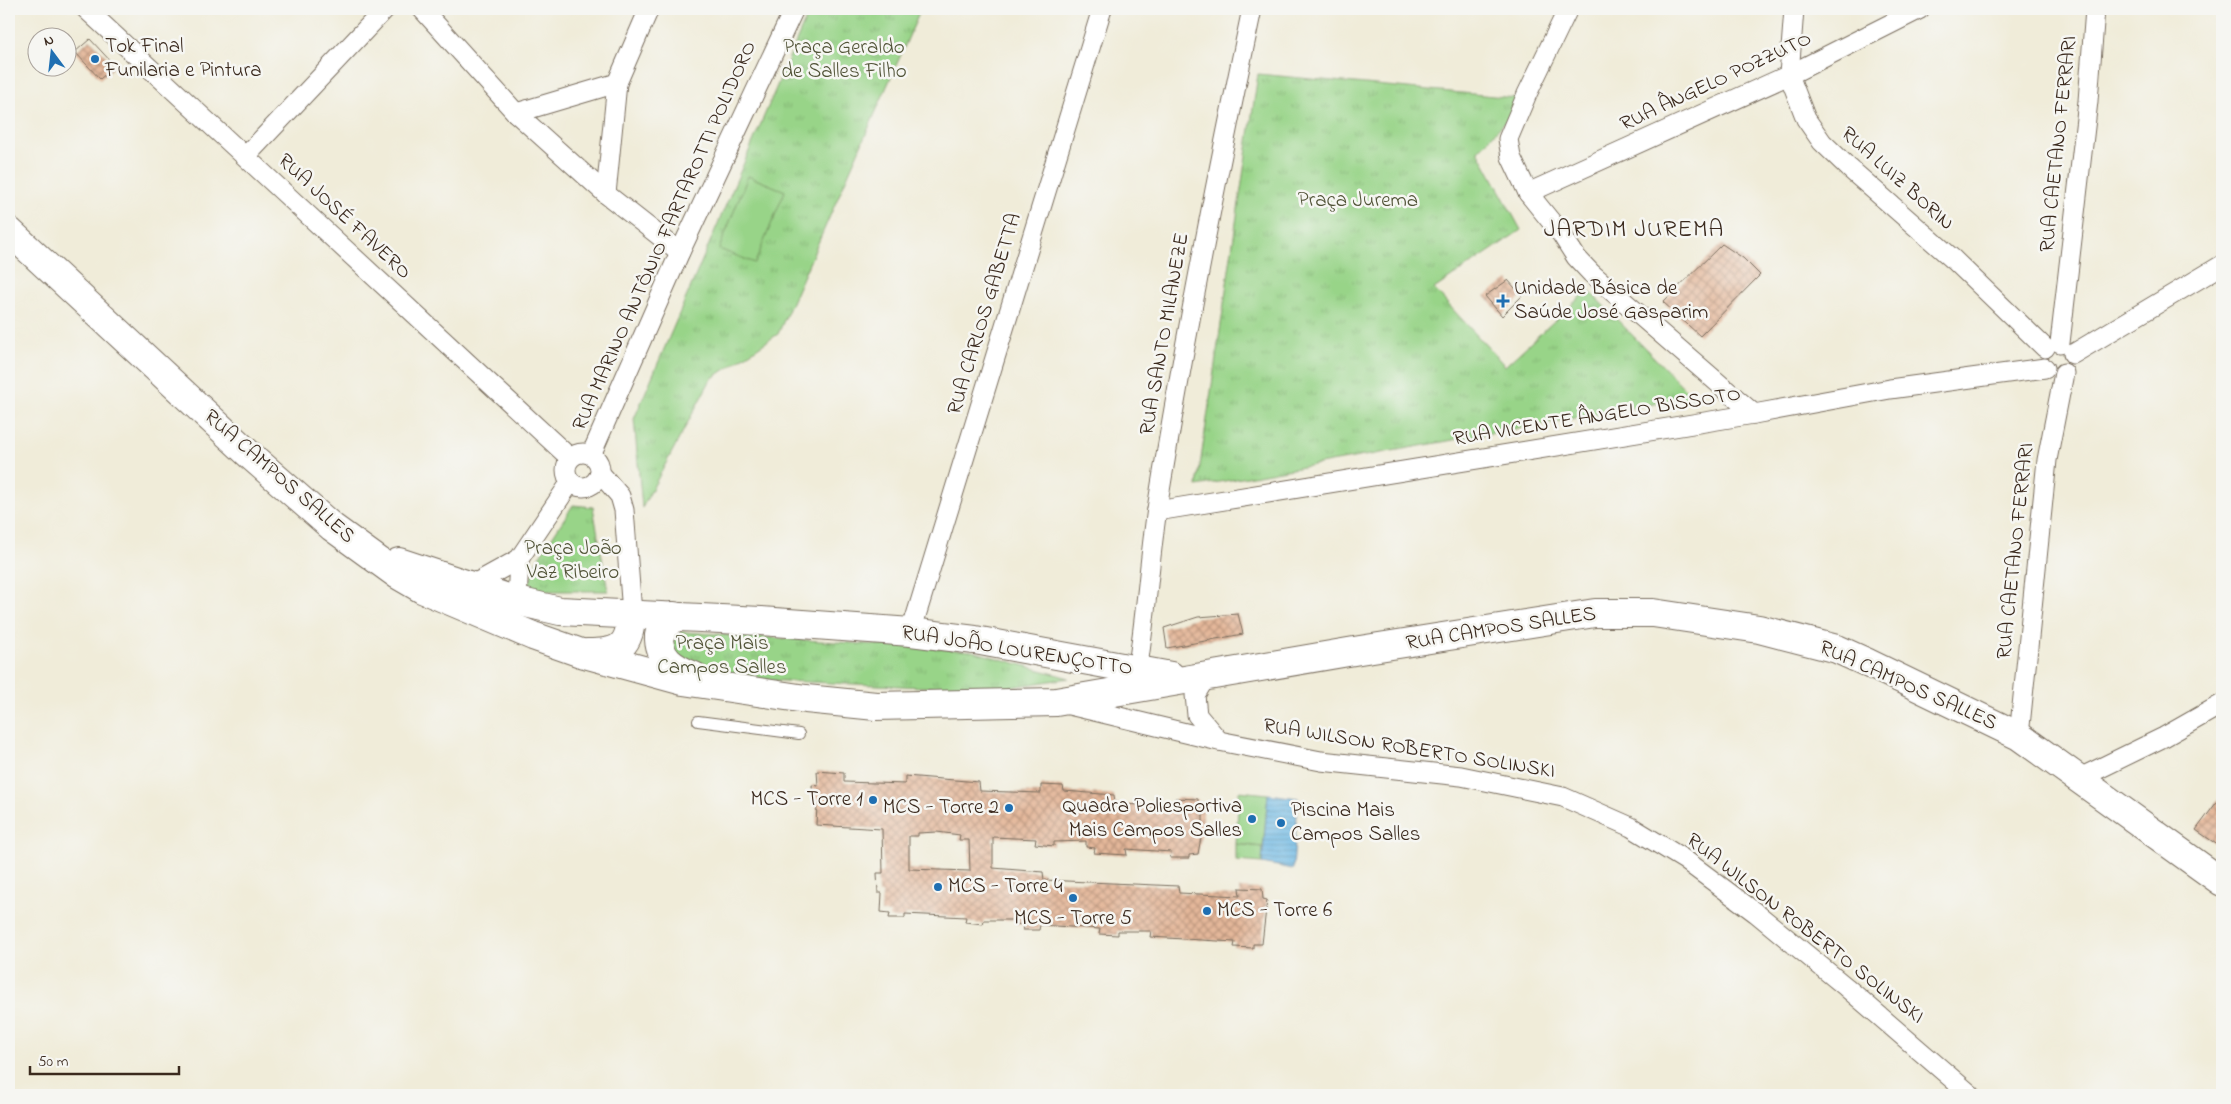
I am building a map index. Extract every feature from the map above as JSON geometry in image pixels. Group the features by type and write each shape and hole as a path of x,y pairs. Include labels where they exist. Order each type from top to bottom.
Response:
{"main road":[{"name":"RUA CAMPOS SALLES","path":"9,231 250,456 332,527 422,589 533,636 581,653 683,681 806,699 876,706 1056,702 1370,648 1595,613 1653,613 1759,629 1837,649 2019,736 2080,778 2222,882"},
{"name":"RUA JOÃO LOURENÇOTTO","path":"370,553 517,601 560,611 632,613 911,632 976,640 1137,670 1199,678"},
{"path":"517,601 533,636"},
{"path":"581,653 599,653 622,646 630,635 632,613"},
{"path":"674,616 659,635 661,653 679,670 722,687"},
{"name":"RUA CAMPOS SALLES","path":"977,704 1101,686 1137,670"}],"street":[{"name":"RUA JOSÉ FAVERO","path":"86,9 570,458"},
{"path":"246,156 385,9"},
{"path":"422,9 516,113 606,194 680,252"},
{"path":"606,194 617,83 649,9"},
{"name":"RUA MARINO ANTÔNIO FARTAROTTI POLIDORO","path":"591,455 680,252 794,9"},
{"name":"RUA CARLOS GABETTA","path":"911,632 1102,9"},
{"name":"RUA SANTO MILANEZE","path":"1137,670 1144,631 1157,511 1213,191 1252,9"},
{"path":"1568,9 1526,94 1508,139 1511,157 1528,194 1562,235 1576,257 1591,273 1754,414"},
{"name":"RUA LUIZ BORIN","path":"1794,9 1789,75 1806,119 1822,142 1954,260 2059,348"},
{"name":"RUA ÂNGELO POZZUTO","path":"1528,194 1789,75 1920,9"},
{"name":"RUA CAETANO FERRARI","path":"2019,736 2047,460 2064,373 2072,366 2059,348 2088,102 2095,9"},
{"path":"516,113 617,83"},
{"path":"2064,373 2054,374 2045,368 2042,358 2222,265"},
{"name":"RUA VICENTE ÂNGELO BISSOTO","path":"1157,511 1754,414 1890,389 2045,368"},
{"path":"580,453 591,455 599,462 600,473 596,482 588,487 579,488 570,483 566,475 566,466 570,458 580,453"},
{"path":"600,473 620,496 624,510 632,613"},
{"path":"472,586 519,559 570,483"},
{"path":"517,601 519,559"},
{"path":"1199,678 1195,695 1197,716 1219,741"},
{"name":"RUA WILSON ROBERTO SOLINSKI","path":"1056,702 1219,741 1321,761 1461,776 1563,797 1631,827 1685,860 1756,913 1903,1034 1971,1095"},
{"path":"2080,778 2164,737 2222,704"}],"lane":[{"path":"698,721 799,734"}],"green space":[{"name":"Praça Geraldo de Salles Filho","path":"810,9 921,9 778,334 711,379 642,508 634,419"},
{"name":"Praça Jurema","path":"1258,74 1526,99 1478,151 1521,230 1434,289 1505,366 1588,290 1693,397 1197,486"},
{"path":"748,176 785,191 755,263 719,249"},
{"name":"Praça João Vaz Ribeiro","path":"573,505 593,507 608,591 528,591 534,565"},
{"name":"Praça Mais Campos Salles","path":"669,631 972,651 1069,678 993,690 715,678 661,651"},
{"name":"Quadra Poliesportiva Mais Campos Salles","path":"1239,791 1268,794 1263,847 1236,844"},
{"path":"1236,844 1263,847 1262,863 1236,861"}],"water":[{"name":"Piscina Mais Campos Salles","path":"1268,794 1298,798 1293,869 1262,863"}],"building":[{"name":"Tok Final Funilaria e Pintura","path":"90,39 115,66 100,79 78,55 78,49"},
{"path":"1722,244 1743,258 1760,275 1700,336 1663,302"},
{"name":"Unidade Básica de Saúde José Gasparim","path":"1508,280 1522,296 1502,316 1485,296"},
{"path":"1238,614 1243,634 1167,648 1164,628 1198,617"},
{"path":"817,771 844,773 844,782 905,784 905,776 979,782 980,791 1041,793 1041,785 1063,786 1064,791 1114,795 1115,804 1175,806 1175,798 1198,799 1199,809 1203,810 1203,826 1198,854 1189,855 1189,858 1170,858 1171,852 1126,849 1127,855 1094,853 1095,848 1086,847 1086,841 1054,842 1054,846 1035,844 1036,839 993,837 993,868 1043,872 1044,880 1178,886 1179,893 1240,896 1239,888 1262,889 1263,899 1267,900 1262,944 1253,944 1253,948 1234,947 1235,942 1150,937 1151,931 1118,931 1118,935 1099,934 1100,929 1040,925 1039,930 1023,930 1024,925 1016,924 1016,920 984,920 983,924 965,922 966,917 905,914 905,918 889,918 890,913 881,912 882,893 878,893 877,873 883,873 882,829 816,825 817,805 813,805 812,785 818,786","holes":["937,832 960,835 959,840 969,840 970,871 909,869 909,836 918,836 918,833"]},
{"path":"2222,795 2222,848 2196,830"}],"place":[{"name":"Tok Final Funilaria e Pintura","path":"95,59"},
{"name":"Unidade Básica de Saúde José Gasparim","path":"1503,301"},
{"name":"MCS - Torre 1","path":"873,800"},
{"name":"MCS - Torre 2","path":"1009,808"},
{"name":"Quadra Poliesportiva Mais Campos Salles","path":"1252,819"},
{"name":"Piscina Mais Campos Salles","path":"1281,823"},
{"name":"MCS - Torre 4","path":"938,887"},
{"name":"MCS - Torre 5","path":"1073,898"},
{"name":"MCS - Torre 6","path":"1207,911"}],"district":[{"name":"JARDIM JUREMA","path":"1634,230"}]}
